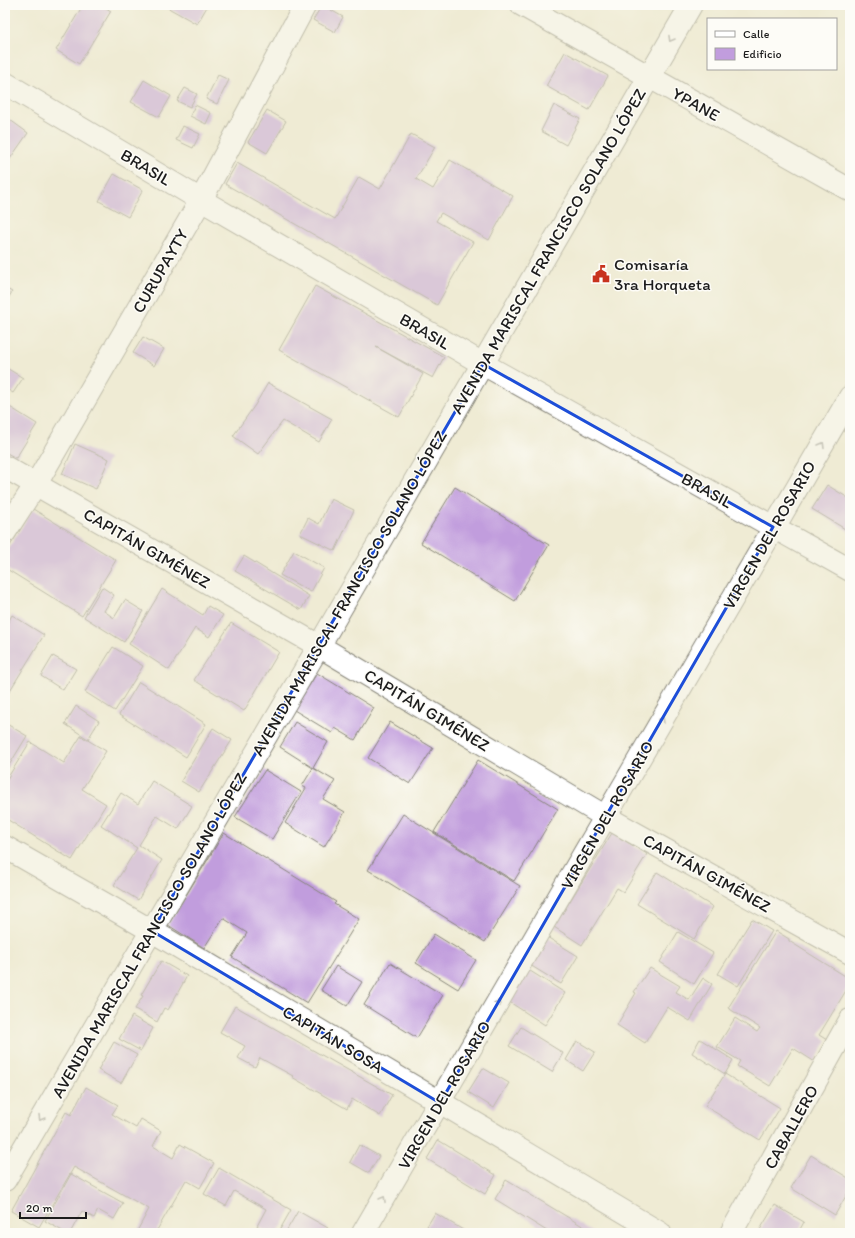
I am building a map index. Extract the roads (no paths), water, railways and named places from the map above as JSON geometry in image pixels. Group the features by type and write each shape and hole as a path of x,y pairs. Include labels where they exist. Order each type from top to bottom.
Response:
{"street":[{"name":"CURUPAYTY","path":"5,532 36,484 201,200 305,5"},
{"name":"YPANE","path":"522,5 850,190"},
{"name":"AVENIDA MARISCAL FRANCISCO SOLANO LÓPEZ","path":"5,1180 319,646 691,5"},
{"name":"BRASIL","path":"5,83 201,200 483,364 850,570"},
{"name":"VIRGEN DEL ROSARIO","path":"363,1233 850,397"},
{"name":"CAPITÁN GIMÉNEZ","path":"5,467 319,646 606,817 850,953"},
{"name":"CAPITÁN SOSA","path":"5,847 152,931 660,1233"},
{"name":"CABALLERO","path":"731,1233 850,1020"}],"place":[{"name":"Comisaría 3ra Horqueta","path":"601,274"}]}
